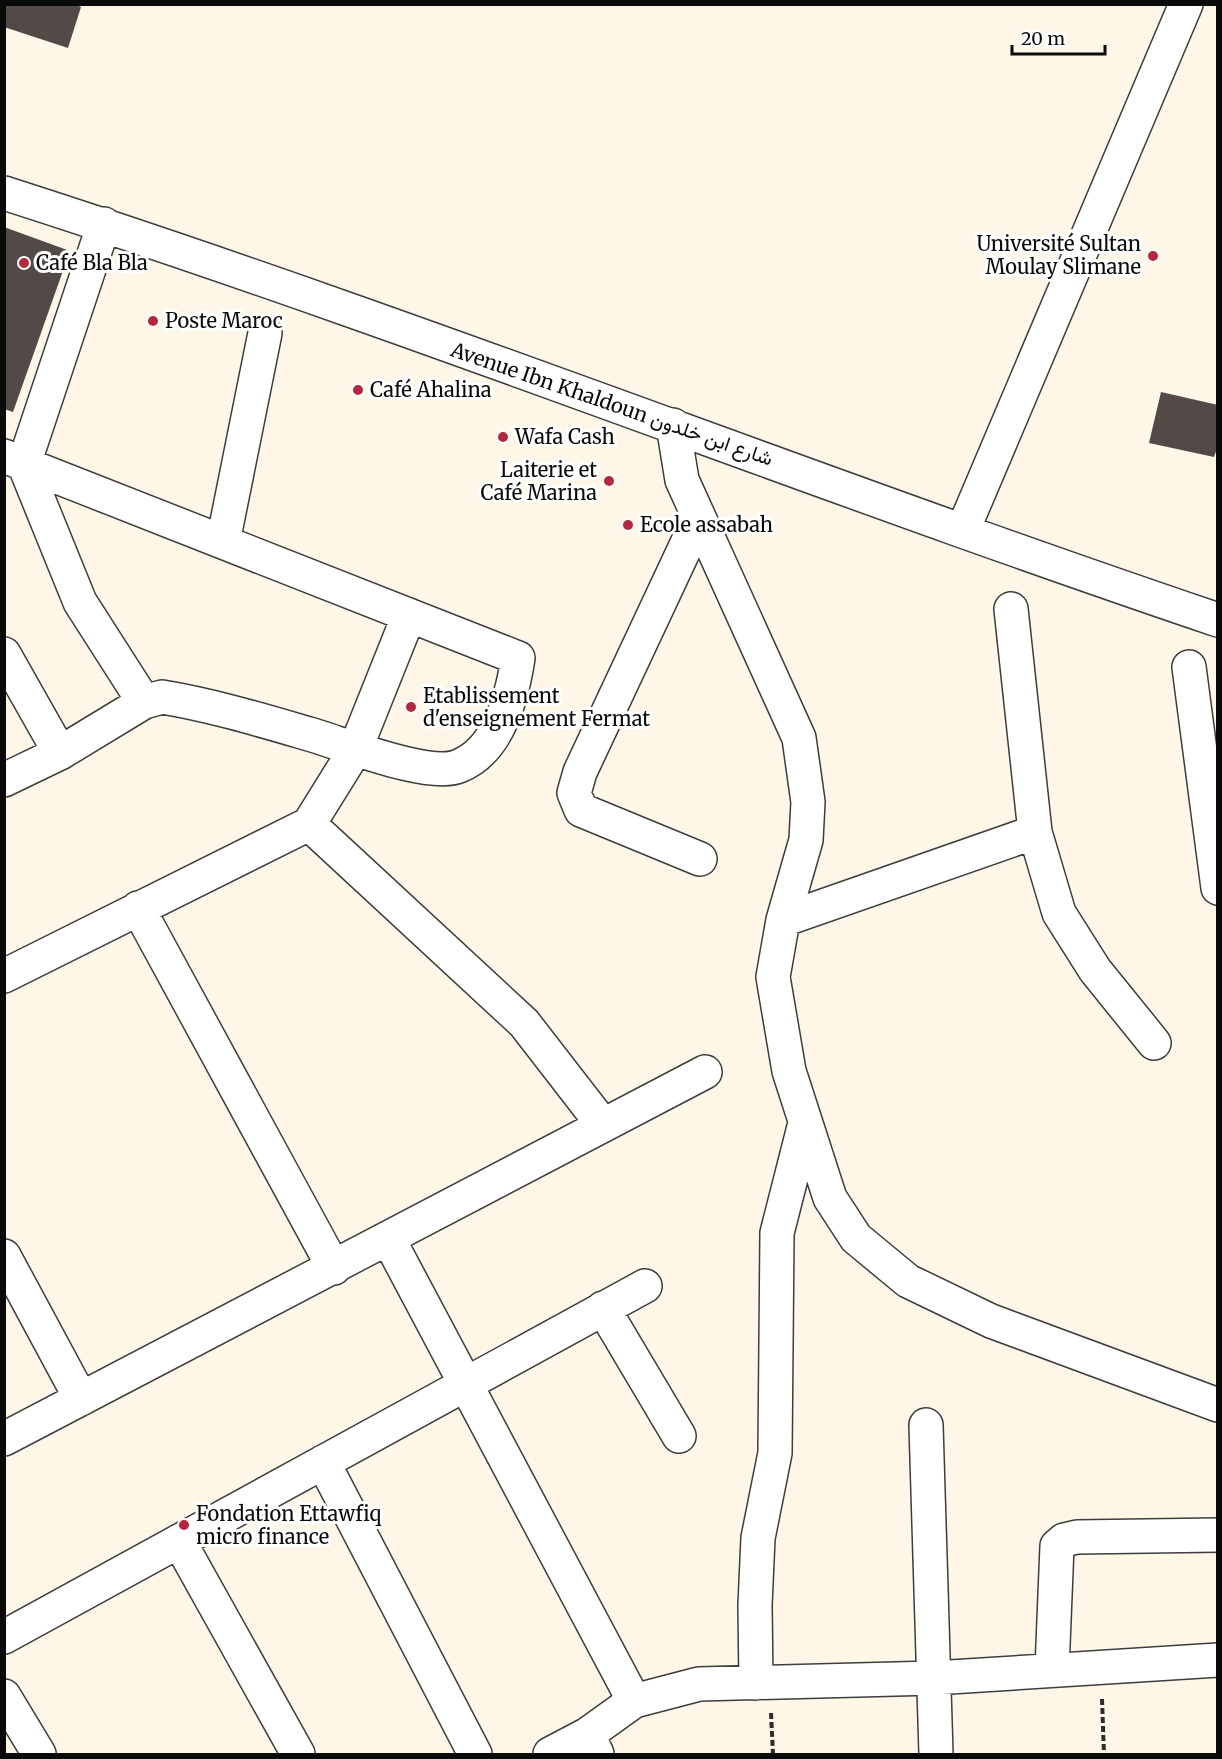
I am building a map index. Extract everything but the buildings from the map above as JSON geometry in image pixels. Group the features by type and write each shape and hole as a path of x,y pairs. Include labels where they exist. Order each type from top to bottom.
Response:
{"street":[{"path":"963,530 1186,4"},
{"name":"Avenue Ibn Khaldoun شارع ابن خلدون","path":"4,193 104,225 674,425 1218,620"},
{"path":"104,225 14,460 80,602 144,702"},
{"path":"223,542 265,333"},
{"path":"674,425 682,480 799,738 808,802 806,840 783,920 773,977 789,1071 830,1198 856,1238 908,1281 991,1321 1218,1405"},
{"path":"4,780 60,753 144,702 162,697 182,700 310,734 355,750 435,769 457,768 471,760 489,743 503,716 518,658 14,460"},
{"path":"699,518 580,772 574,793 581,810 700,859"},
{"path":"1011,609 1035,832 1059,913 1095,970 1154,1043"},
{"path":"4,976 309,824 355,750 409,615"},
{"path":"4,654 60,753"},
{"path":"1189,666 1218,888"},
{"path":"309,824 524,1023 603,1125"},
{"path":"783,920 1035,832"},
{"path":"138,908 334,1268"},
{"path":"4,1439 705,1072"},
{"path":"756,1683 755,1605 758,1539 776,1452 777,1233 805,1124"},
{"path":"388,1238 464,1385 634,1701"},
{"path":"4,1256 81,1399"},
{"path":"4,1636 645,1286"},
{"path":"603,1308 679,1436"},
{"path":"926,1425 936,1755"},
{"path":"323,1462 475,1755"},
{"path":"1052,1669 1058,1546 1064,1540 1077,1536 1218,1535"},
{"path":"179,1541 298,1755"},
{"path":"550,1755 593,1744 634,1701 699,1684 934,1678 1218,1660"},
{"path":"6,1700 30,1751"}],"path":[{"path":"1101,1666 1104,1755"},
{"path":"756,1683 773,1755"}],"place":[{"name":"Université Sultan Moulay Slimane","path":"1153,256"},
{"name":"Café Bla Bla","path":"24,263"},
{"name":"Poste Maroc","path":"153,321"},
{"name":"Café Ahalina","path":"358,390"},
{"name":"Wafa Cash","path":"503,437"},
{"name":"Laiterie et Café Marina","path":"609,481"},
{"name":"Ecole assabah","path":"628,525"},
{"name":"Etablissement d'enseignement Fermat","path":"411,707"},
{"name":"Fondation Ettawfiq micro finance","path":"184,1525"}]}
